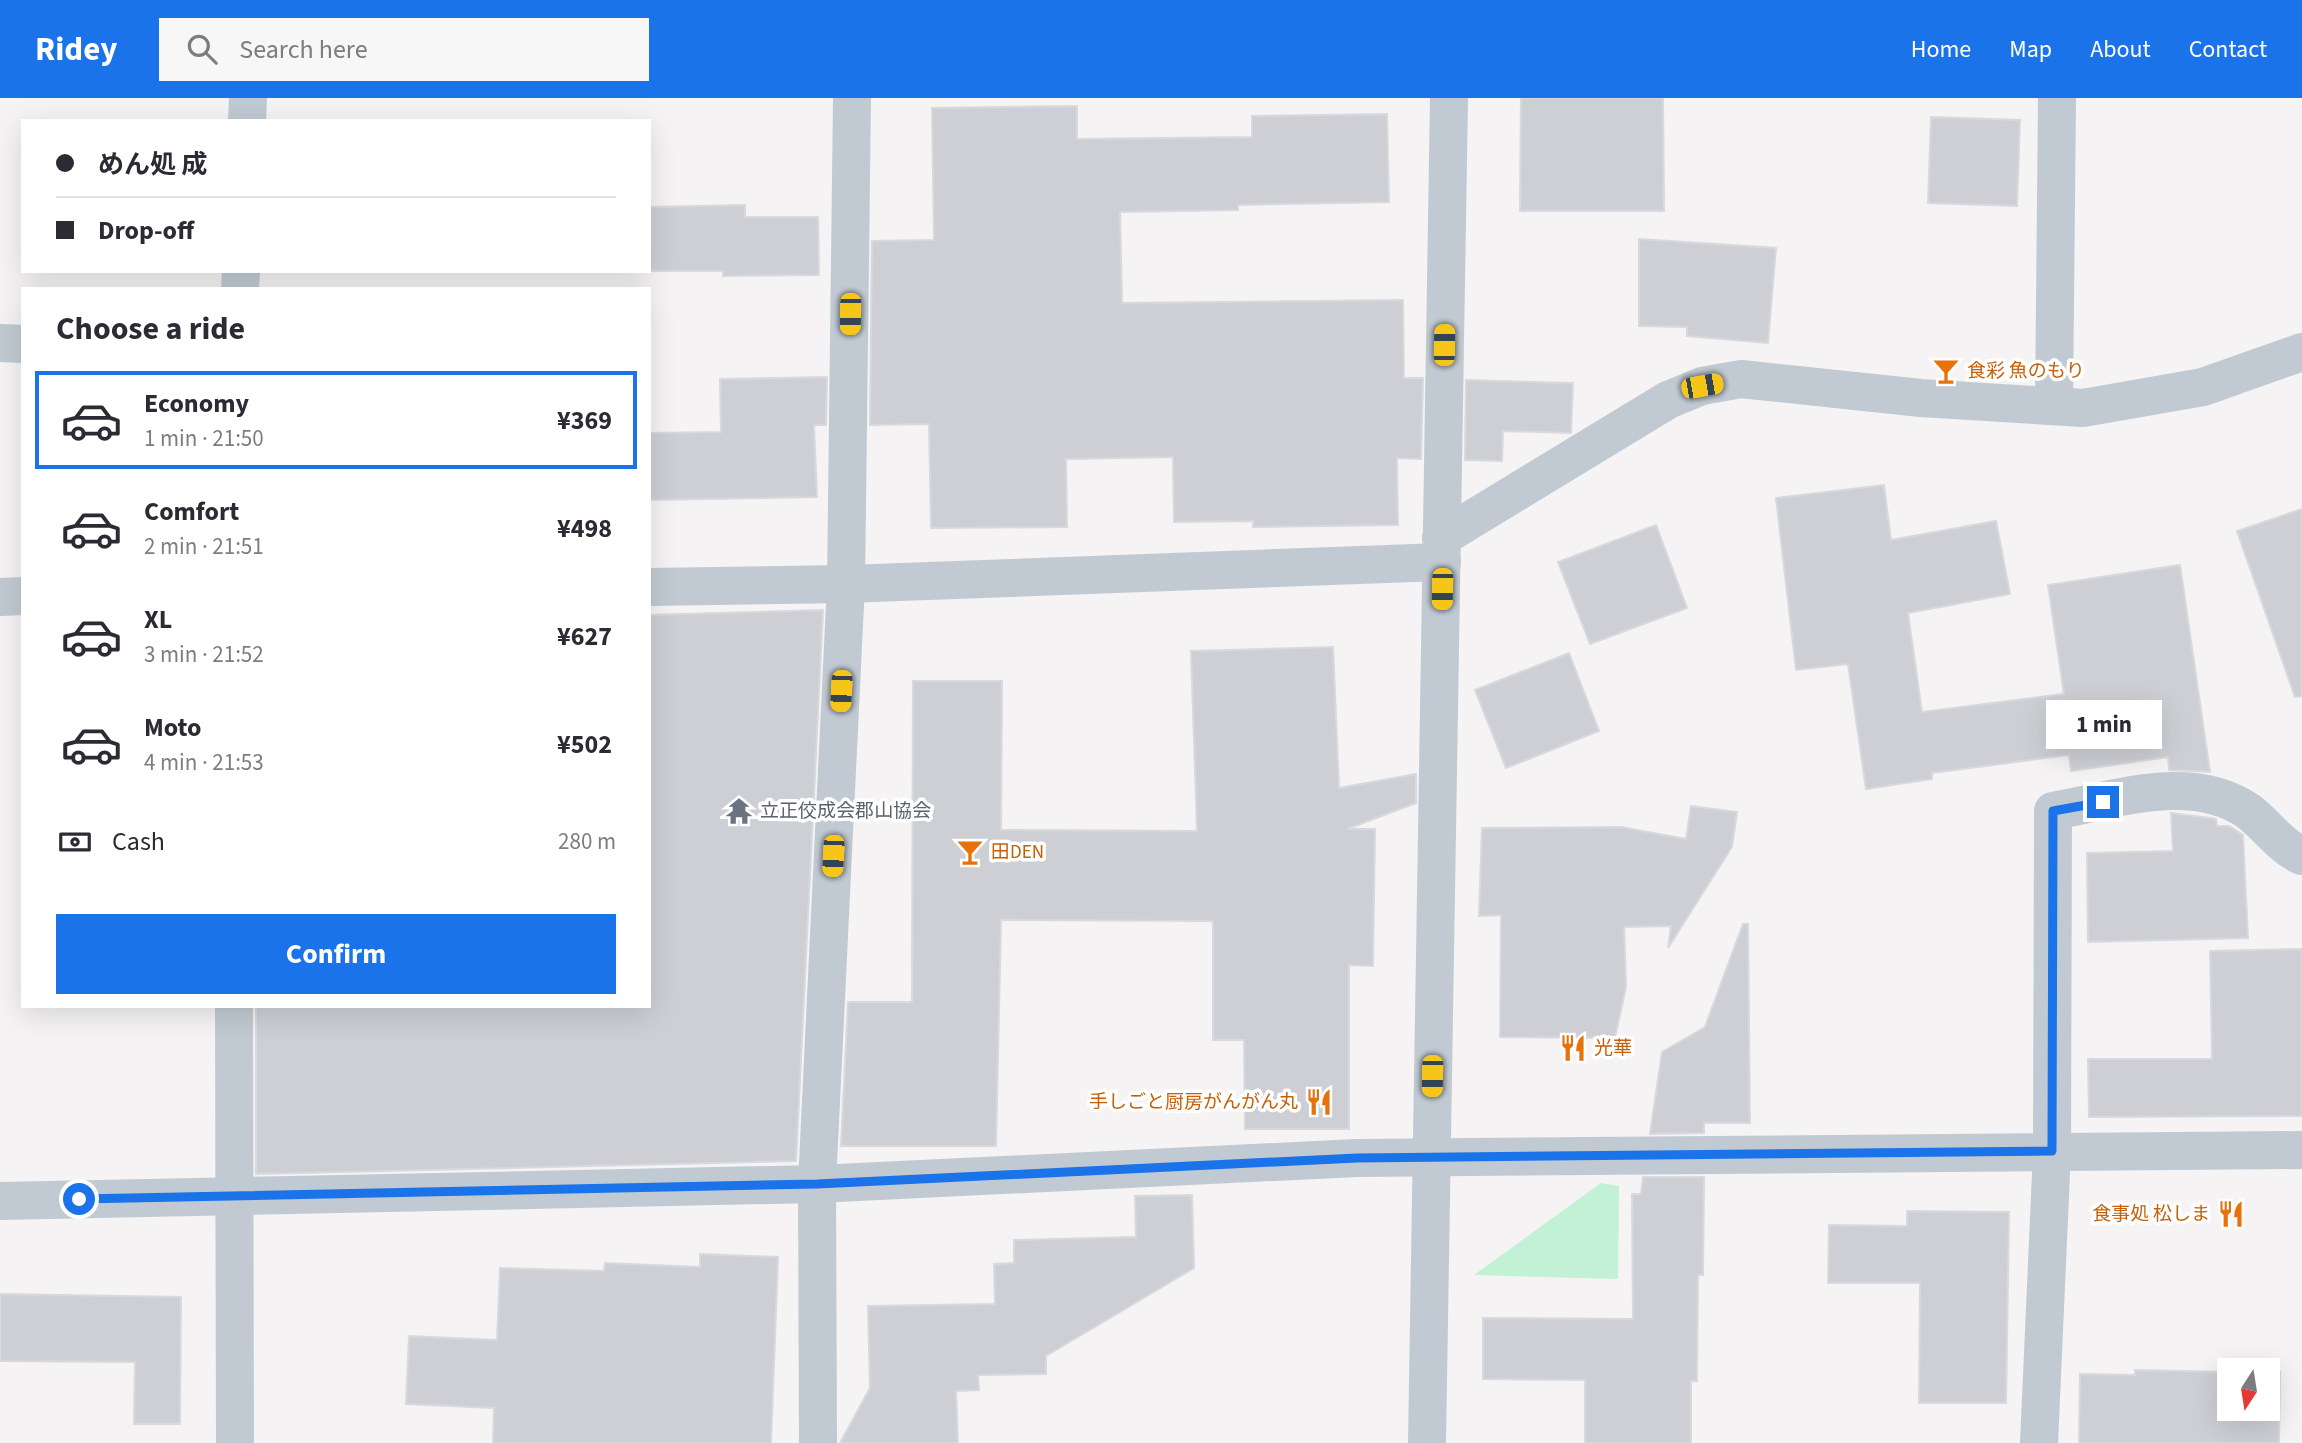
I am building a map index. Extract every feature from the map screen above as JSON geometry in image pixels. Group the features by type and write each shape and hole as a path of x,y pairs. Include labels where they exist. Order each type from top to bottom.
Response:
{"street":[{"path":"247,119 248,98"},
{"path":"818,1443 817,1184 846,584 852,98"},
{"path":"1427,1443 1449,98"},
{"path":"2054,407 2056,98"},
{"path":"0,343 21,344"},
{"path":"651,587 846,584 1442,550 1668,400 1702,386 1741,379 1921,398 2083,408 2203,387 2302,352"},
{"path":"0,597 21,597"},
{"path":"2039,1443 2052,1151 2053,811 2177,789 2204,792 2248,811 2302,856"},
{"path":"234,1008 237,1194 235,1443"},
{"path":"0,1201 817,1184 1430,1157 2302,1150"}],"green space":[{"path":"1601,1183 1619,1186 1618,1279 1474,1275"}],"building":[{"path":"1521,98 1663,98 1664,211 1520,211"},
{"path":"1077,106 1077,139 1252,137 1252,116 1387,114 1389,202 1238,205 1238,210 1120,212 1122,303 1403,300 1404,378 1423,378 1421,459 1397,458 1398,525 1253,527 1253,521 1174,522 1173,457 1066,459 1067,527 931,528 929,424 870,425 872,241 934,240 932,108"},
{"path":"1931,117 2020,120 2017,206 1928,203"},
{"path":"745,205 745,217 818,217 819,275 723,276 723,271 651,271 651,207"},
{"path":"1639,239 1776,248 1768,343 1687,336 1687,327 1639,326"},
{"path":"827,377 826,425 814,425 817,497 651,500 651,433 721,432 720,379"},
{"path":"1466,380 1573,383 1571,433 1503,431 1502,461 1465,460"},
{"path":"1884,485 1891,540 1996,521 2010,594 1908,613 1922,712 2064,694 2048,585 2180,565 2210,772 2169,770 2168,757 2071,771 2069,755 1932,773 1932,779 1866,789 1848,664 1796,670 1776,498"},
{"path":"2302,509 2302,696 2295,697 2237,531"},
{"path":"1656,525 1687,608 1590,644 1558,562"},
{"name":"立正佼成会郡山協会","path":"823,610 796,1161 256,1174 256,1008 651,1008 651,615"},
{"path":"1333,647 1339,788 1416,774 1416,803 1347,829 1375,829 1373,966 1349,965 1349,1129 1245,1129 1244,1040 1213,1040 1213,921 1001,920 996,1146 841,1146 848,1002 912,1002 913,681 1002,681 1001,830 1197,831 1191,651"},
{"path":"1569,653 1599,731 1506,768 1475,690"},
{"path":"1691,806 1737,812 1732,847 1668,948 1671,926 1624,927 1626,987 1615,1038 1500,1037 1501,915 1479,916 1482,828 1621,827 1686,839"},
{"path":"2171,813 2216,819 2217,826 2229,826 2243,835 2248,938 2088,942 2087,853 2173,851"},
{"path":"1743,924 1748,924 1750,1123 1704,1123 1704,1133 1650,1134 1662,1052 1705,1027"},
{"path":"2302,949 2302,1116 2089,1117 2088,1059 2212,1059 2210,951"},
{"path":"1643,1177 1704,1177 1703,1275 1698,1275 1697,1381 1691,1381 1691,1443 1585,1443 1585,1380 1483,1379 1483,1318 1633,1319 1632,1194 1641,1194"},
{"path":"1192,1195 1194,1268 1046,1356 1046,1374 978,1375 979,1390 956,1391 958,1443 840,1443 870,1388 868,1306 995,1304 994,1264 1014,1263 1014,1240 1136,1237 1135,1196"},
{"path":"1907,1211 2009,1212 2006,1403 1919,1403 1920,1283 1828,1283 1829,1225 1907,1226"},
{"path":"700,1254 778,1257 771,1443 493,1443 494,1408 406,1404 409,1336 497,1340 500,1268 604,1271 605,1263 700,1267"},
{"path":"0,1294 181,1297 180,1424 134,1424 135,1362 0,1361"},
{"path":"2135,1370 2217,1372 2217,1421 2279,1421 2279,1443 2079,1443 2080,1374 2135,1375"}],"place":[{"name":"食彩 魚のもり","path":"1946,371"},
{"name":"立正佼成会郡山協会","path":"739,811"},
{"name":"田DEN","path":"970,852"},
{"name":"光華","path":"1573,1048"},
{"name":"手しごと厨房がんがん丸","path":"1319,1102"},
{"name":"食事処 松しま","path":"2231,1214"}],"route":[{"path":"79,1199 817,1184 1357,1158 2052,1151 2053,811 2103,802"}]}
